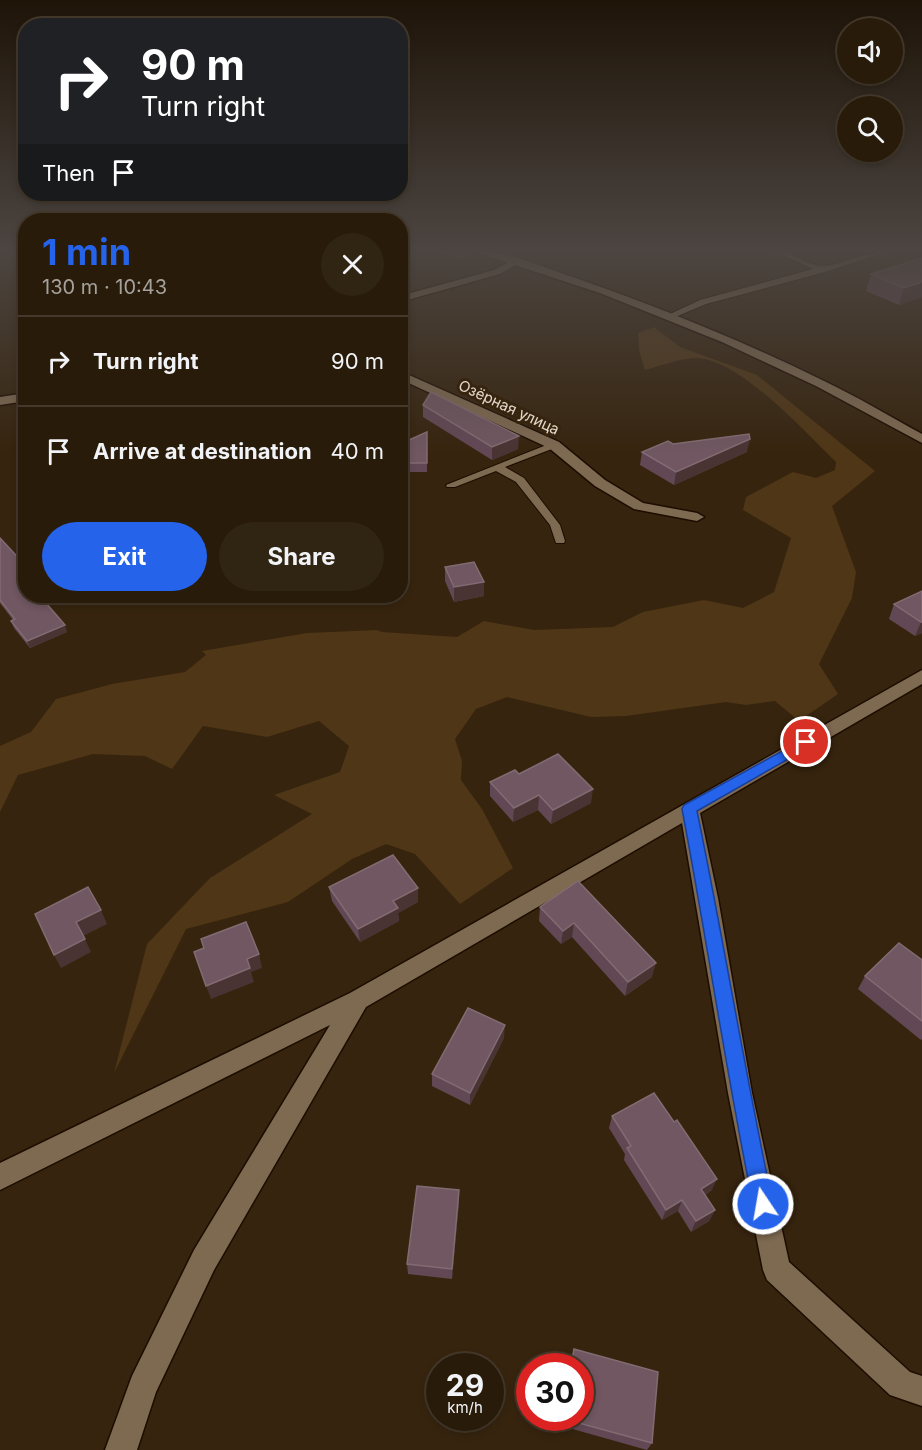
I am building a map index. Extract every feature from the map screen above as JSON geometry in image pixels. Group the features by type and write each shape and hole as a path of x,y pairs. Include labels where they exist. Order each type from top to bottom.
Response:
{"street":[{"path":"680,319 807,377 922,439"},
{"name":"Озёрная улица","path":"408,379 554,445 600,483 639,506 697,517"},
{"path":"0,401 18,398"},
{"path":"0,1177 358,1000 922,676"},
{"path":"689,809 707,898 740,1093 777,1270 901,1384 922,1391"},
{"path":"121,1450 143,1387 204,1260 358,1000"}],"lane":[{"path":"451,484 554,445"},
{"path":"497,467 520,480 555,525 560,540"}],"shaded area":[{"path":"654,327 680,347 757,375 875,471 832,506 856,572 852,598 819,664 838,694 799,721 775,701 746,705 726,702 626,716 591,717 507,697 476,709 455,739 462,761 461,780 482,809 513,868 460,904 415,854 386,844 352,859 288,902 186,929 114,1073 147,944 210,878 312,814 274,795 340,772 349,746 319,721 267,737 203,726 172,769 145,756 93,754 18,775 0,812 0,746 31,732 56,699 112,684 185,672 206,655 202,651 307,633 377,630 457,637 484,621 534,630 613,627 643,612 704,600 743,608 774,592 791,538 743,510 746,497 793,472 816,478 835,470 836,462 770,398 730,369 711,361 694,358 645,370 639,350 638,333"}],"building":[{"path":"431,392 519,436 492,447 423,405"},
{"path":"427,432 427,463 408,463 408,440"},
{"path":"749,434 750,439 676,472 642,452 668,441 673,444"},
{"path":"0,538 18,557 18,603 46,603 65,625 27,641 11,621 15,619 0,600"},
{"path":"474,562 484,582 454,587 445,567"},
{"path":"922,591 922,622 921,622 894,604"},
{"path":"558,754 593,789 553,810 539,795 514,808 490,782 515,770 519,774"},
{"path":"393,855 418,888 393,901 398,908 358,929 329,887"},
{"path":"578,881 656,963 628,982 574,923 563,931 540,907"},
{"path":"88,887 101,910 76,922 85,939 54,955 35,914"},
{"path":"246,922 259,954 247,959 250,968 206,986 194,952 204,948 201,939"},
{"path":"899,943 922,960 922,1021 865,976"},
{"path":"468,1008 505,1025 470,1093 432,1074"},
{"path":"654,1093 674,1122 677,1120 717,1179 701,1189 715,1210 696,1221 682,1200 666,1210 627,1148 631,1146 612,1116"},
{"path":"417,1186 459,1190 452,1269 407,1264"},
{"path":"574,1349 589,1353 573,1353"},
{"path":"594,1354 658,1372 652,1443 594,1427"}],"route":[{"path":"763,1204 740,1093 707,898 689,809 806,742"}]}
